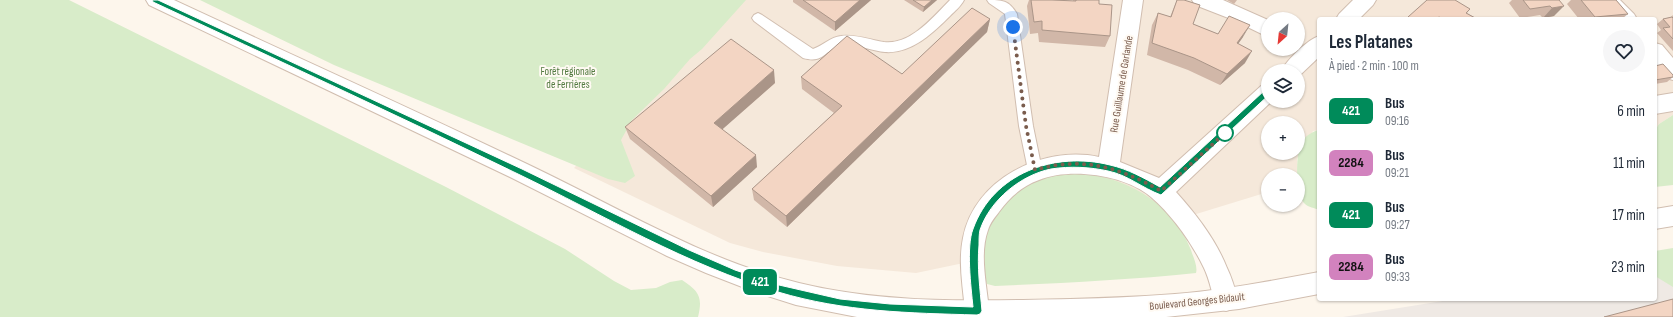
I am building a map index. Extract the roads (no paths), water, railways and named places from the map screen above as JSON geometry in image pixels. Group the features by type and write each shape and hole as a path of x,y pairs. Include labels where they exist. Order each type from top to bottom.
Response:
{"street":[{"name":"Boulevard Georges Bidault","path":"156,0 520,171 686,253 733,273 779,288 840,303 978,314 1115,309 1226,300 1317,283"},
{"name":"Rue Guillaume de Garlande","path":"1109,168 1133,0"},
{"path":"1202,0 1238,14 1261,26"},
{"path":"1348,17 1366,0"},
{"path":"1608,0 1625,17"},
{"path":"1298,64 1311,52"},
{"path":"1657,53 1673,72"},
{"path":"1161,191 1261,98"},
{"path":"1657,105 1673,102"},
{"path":"978,314 973,262 976,230 989,206 998,194 1020,177 1035,170 1049,166 1068,164 1109,168 1125,173 1161,191 1189,226 1214,263 1226,300"},
{"path":"1657,219 1673,216"}],"lane":[{"path":"758,18 808,54 815,56 821,53 832,43 840,41 853,41 886,47 899,46 920,34 958,0"},
{"path":"992,0 1008,9 1011,14 1026,126 1035,170"}],"park label":[{"name":"Forêt régionale de Ferrières","path":"568,77"}]}
